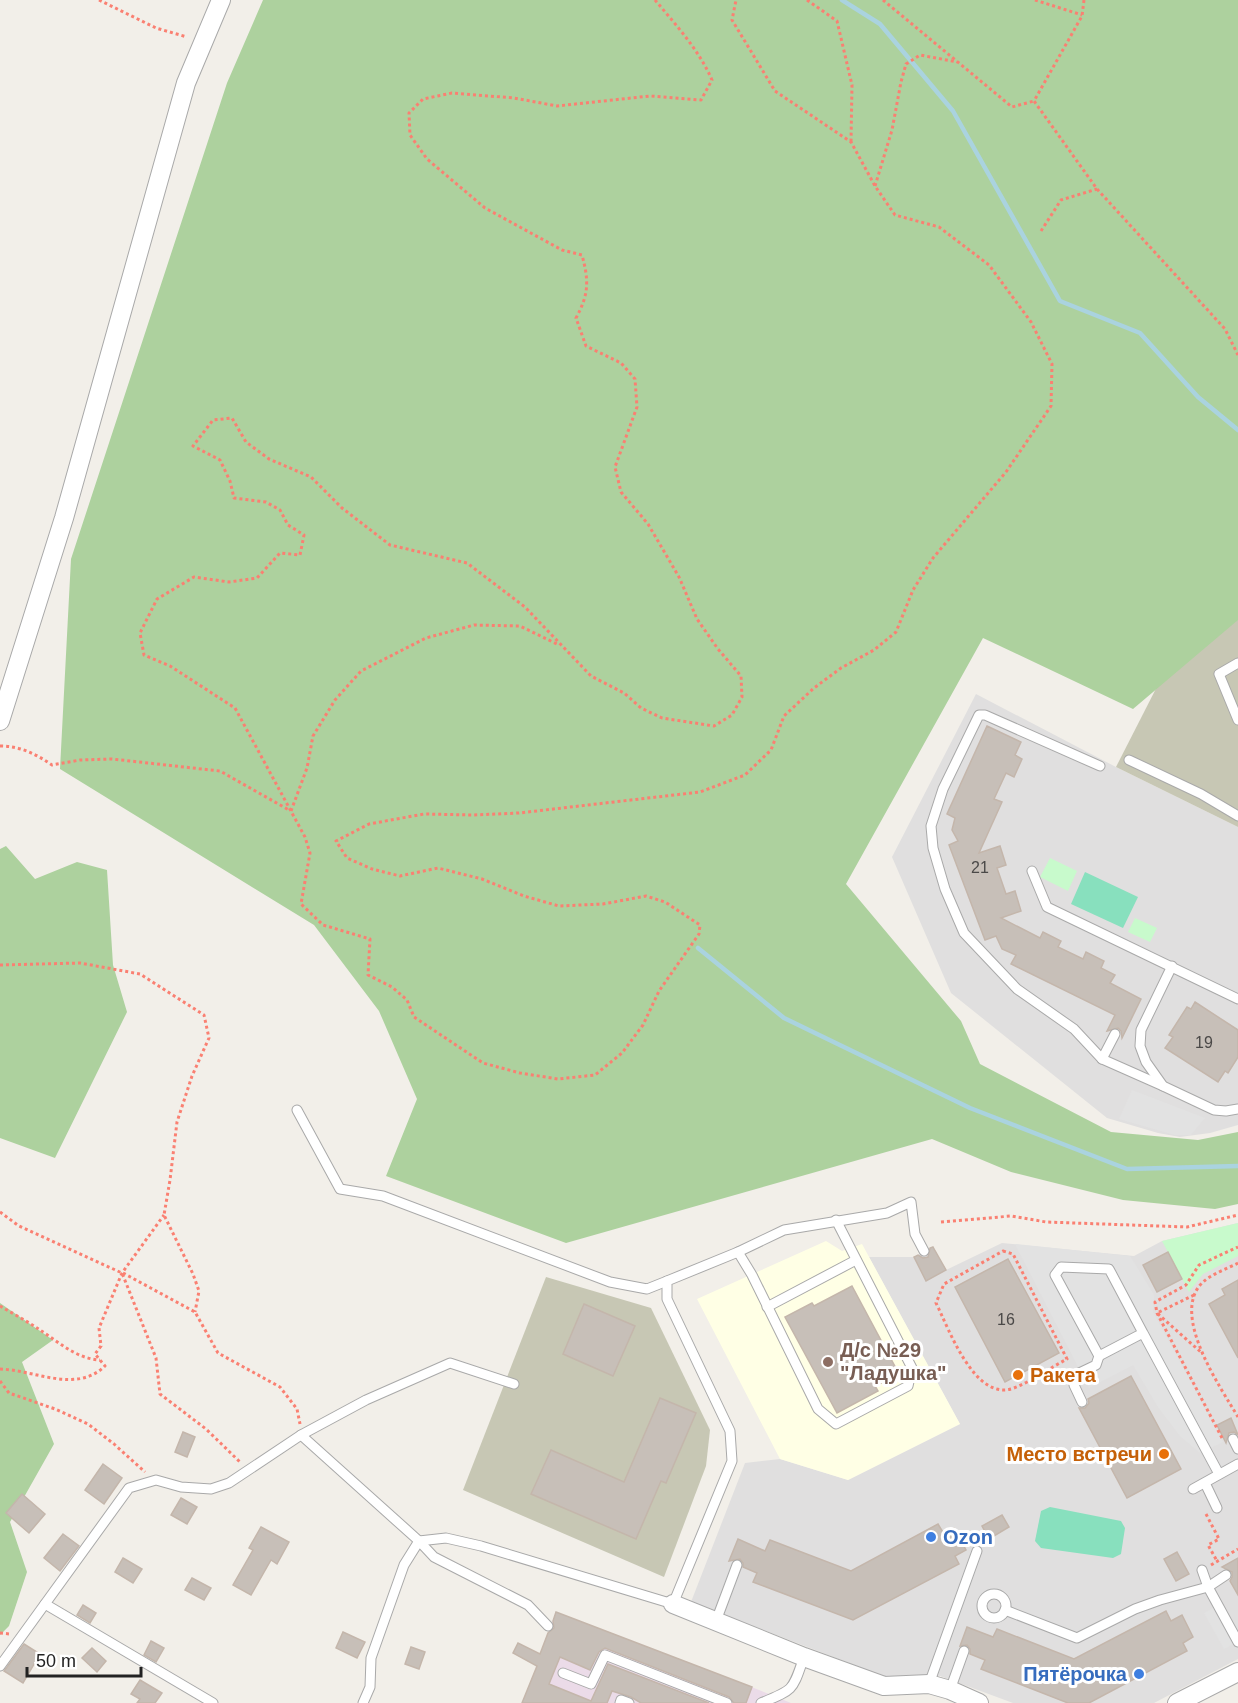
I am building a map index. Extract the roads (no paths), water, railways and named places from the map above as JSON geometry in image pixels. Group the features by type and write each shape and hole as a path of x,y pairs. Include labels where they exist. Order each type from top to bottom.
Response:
{"street":[{"path":"0,721 64,518 186,83 221,0"},
{"path":"673,1604 804,1657 885,1686 929,1684 950,1690 979,1703"},
{"path":"1186,1701 1238,1671"}],"lane":[{"path":"1238,663 1219,674 1238,720"},
{"path":"1100,766 985,715 979,715 943,789 932,826 933,848 945,889 964,933 1017,990 1074,1029 1102,1059 1214,1110 1238,1109"},
{"path":"1130,760 1201,794 1238,816"},
{"path":"1032,871 1047,907 1238,999"},
{"path":"1163,1086 1146,1062 1140,1046 1141,1030 1172,966"},
{"path":"1102,1059 1115,1034"},
{"path":"297,1110 340,1189 382,1196 610,1282 647,1289 738,1252 784,1230 887,1213 911,1202 915,1234 924,1251"},
{"path":"738,1252 818,1409 836,1424 908,1386 912,1368 836,1220"},
{"path":"767,1307 856,1260"},
{"path":"1099,1356 1055,1275 1061,1267 1109,1269 1219,1474"},
{"path":"419,1541 446,1538 481,1546 673,1604 732,1461 730,1431 667,1299 667,1281"},
{"path":"1082,1402 1074,1385 1076,1376 1096,1365 1099,1356 1143,1333"},
{"path":"0,1666 129,1488 156,1480 182,1487 212,1489 229,1483 302,1435 366,1400 450,1363 514,1384"},
{"path":"302,1435 434,1557 528,1605 548,1626"},
{"path":"1193,1489 1238,1464"},
{"path":"1205,1483 1217,1508"},
{"path":"363,1703 370,1687 370,1658 404,1565 419,1541"},
{"path":"929,1684 977,1551"},
{"path":"716,1621 737,1565"},
{"path":"1202,1570 1208,1587 1238,1642"},
{"path":"1005,1610 1077,1638 1135,1609 1208,1587 1226,1575"},
{"path":"45,1604 213,1703"},
{"path":"950,1690 964,1652"},
{"path":"563,1673 591,1684 605,1655 727,1703"},
{"path":"761,1703 788,1692 794,1685 804,1657"},
{"path":"620,1703 621,1700 629,1703"}],"waterway":[{"path":"842,0 880,24 953,111 1060,301 1140,333 1198,397 1238,430"},
{"path":"698,948 784,1018 970,1108 1127,1169 1238,1166"}],"place":[{"name":"Д/с №29 \"Ладушка\"","path":"828,1362"},
{"name":"Ракета","path":"1018,1375"},
{"name":"Место встречи","path":"1164,1454"},
{"name":"Ozon","path":"931,1537"},
{"name":"Пятёрочка","path":"1139,1674"}]}
